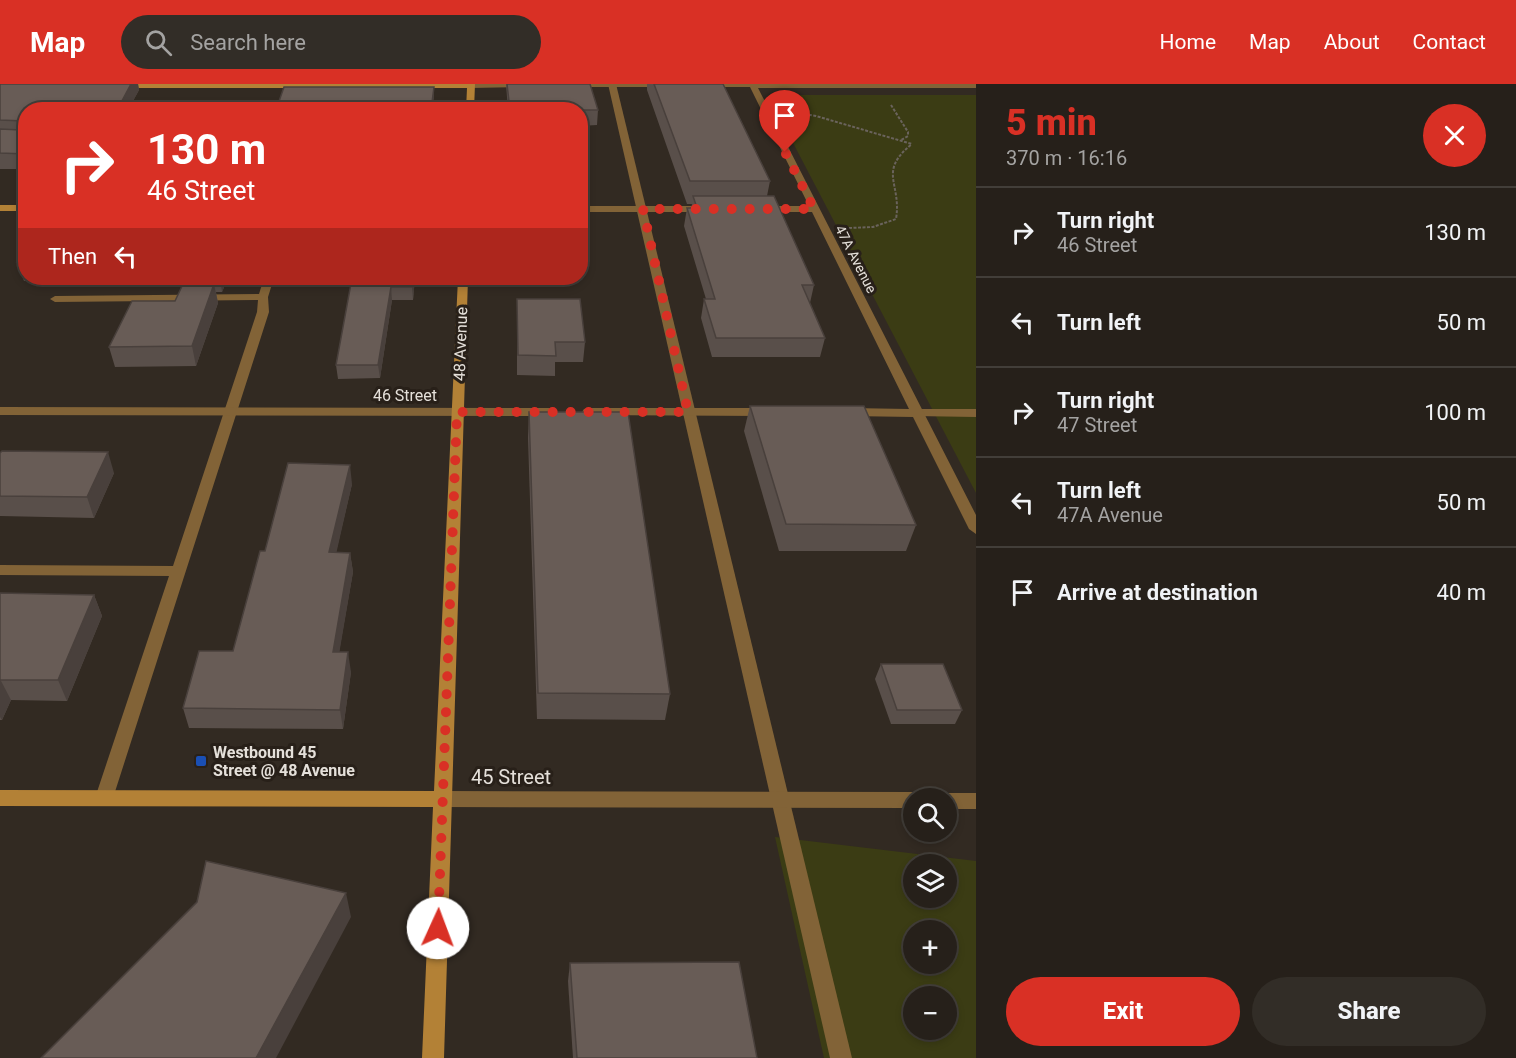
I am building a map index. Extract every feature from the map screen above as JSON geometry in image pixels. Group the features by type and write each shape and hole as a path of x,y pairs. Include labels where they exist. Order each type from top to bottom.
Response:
{"street":[{"path":"470,102 471,85"},
{"path":"566,85 671,85"},
{"path":"613,85 841,1058"},
{"path":"112,86 531,86"},
{"path":"694,86 976,86"},
{"name":"47A Avenue","path":"753,86 976,529"},
{"path":"0,208 18,208"},
{"path":"588,209 722,209"},
{"path":"745,209 814,209"},
{"path":"104,798 263,312 263,297 267,285"},
{"name":"48 Avenue","path":"433,1058 463,285"},
{"path":"55,299 263,297"},
{"name":"46 Street","path":"0,411 780,412"},
{"path":"838,412 976,413"},
{"path":"0,570 177,571"},
{"name":"45 Street","path":"0,798 903,801"},
{"path":"957,801 976,801"}],"path":[{"path":"891,105 908,132 908,136 900,140"},
{"path":"788,112 816,116 912,144 898,153 893,163 891,173 899,198 896,219 888,225 874,228 845,228"}],"shaded area":[{"path":"768,95 976,95 976,493"},
{"path":"775,837 917,854 903,854 903,908 957,908 957,859 976,861 976,1058 824,1058"}],"building":[{"path":"0,84 131,84 121,102 18,102 18,121 0,120"},
{"path":"507,84 590,84 598,110 588,110 588,102 509,102"},
{"path":"654,84 723,84 770,181 690,181"},
{"path":"284,87 434,87 432,102 279,102"},
{"path":"0,129 18,130 18,154 0,153"},
{"path":"693,196 774,196 814,285 802,285 825,338 716,338 704,299 715,299 687,208 697,208"},
{"path":"183,285 214,285 192,346 109,347 132,301 175,301"},
{"path":"351,285 412,285 412,287 391,287 378,365 336,365"},
{"path":"517,299 580,299 585,342 555,342 556,356 518,355"},
{"path":"750,406 864,406 916,525 786,524"},
{"path":"529,412 628,412 670,694 538,693"},
{"path":"2,451 108,452 87,497 0,496 0,453"},
{"path":"288,463 350,465 329,552 350,553 333,652 348,652 340,710 183,708 199,651 233,651 260,551 265,551"},
{"path":"0,593 94,595 58,680 0,680"},
{"path":"881,664 943,664 962,710 897,710"},
{"path":"206,861 346,893 256,1058 41,1058 197,902"},
{"path":"739,962 757,1058 577,1058 570,963"}],"place":[{"name":"Westbound 45 Street @ 48 Avenue","path":"201,761"}],"route":[{"path":"438,928 457,412 688,412 643,209 814,209 785,152"}]}
